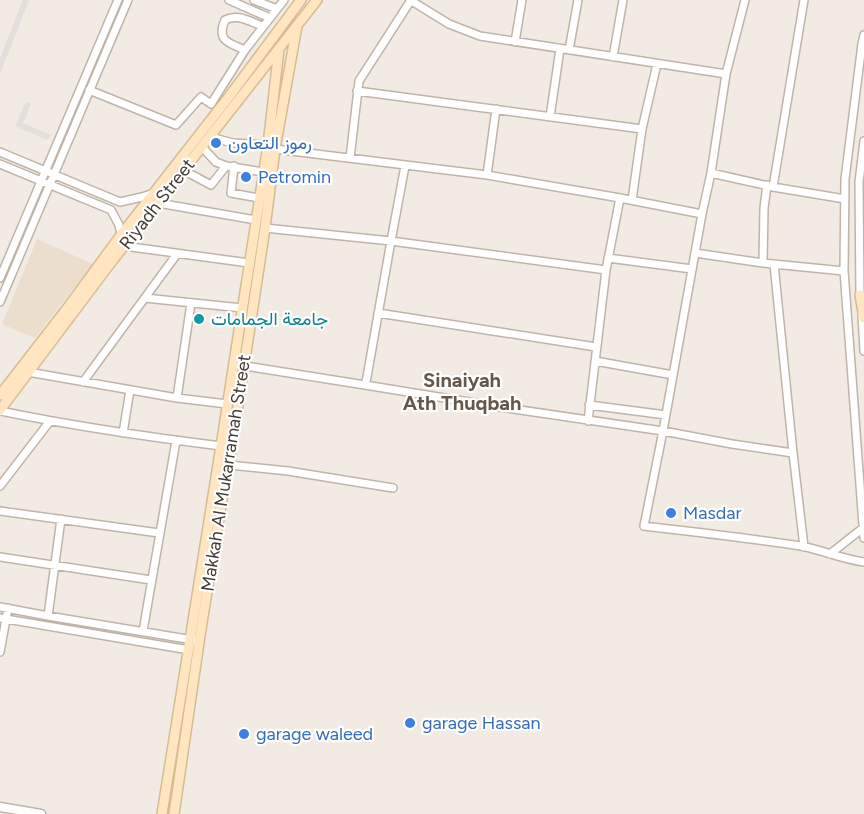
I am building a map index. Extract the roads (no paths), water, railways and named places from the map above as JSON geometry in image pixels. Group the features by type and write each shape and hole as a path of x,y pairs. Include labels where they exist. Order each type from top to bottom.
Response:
{"main road":[{"name":"Riyadh Street","path":"0,410 210,137 231,102 301,0"},
{"name":"Riyadh Street","path":"0,395 156,192 231,102 262,70 317,0"},
{"name":"Makkah Al Mukarramah Street","path":"174,814 194,640 233,364 263,172 271,147 297,26"},
{"name":"Makkah Al Mukarramah Street","path":"162,814 189,650 194,640 229,465 265,228 279,49"},
{"path":"262,70 276,73"},
{"path":"250,260 254,258 258,269"},
{"path":"860,295 864,318"}],"street":[{"path":"0,278 118,0"},
{"path":"0,302 128,0"},
{"path":"229,0 270,18"},
{"path":"254,0 277,9"},
{"path":"89,90 176,125 201,97 211,104 245,50 284,0"},
{"path":"350,158 359,81 411,0 448,24 480,36 726,74"},
{"path":"515,42 522,0"},
{"path":"569,50 579,0"},
{"path":"613,57 623,0"},
{"path":"745,0 726,74 711,173 644,526 804,547 864,562"},
{"path":"763,263 764,208 804,0"},
{"path":"245,50 223,39 221,35 225,20 231,16 238,16 263,26"},
{"path":"864,35 845,179 844,271 864,538"},
{"path":"549,117 560,49"},
{"path":"632,200 642,129 657,64"},
{"path":"357,91 642,129"},
{"path":"487,175 496,109"},
{"path":"210,137 233,143 487,175 702,214"},
{"path":"864,141 859,182 860,295 864,351"},
{"path":"202,147 216,162 263,172"},
{"path":"0,152 120,202 156,192"},
{"path":"0,165 111,210 119,225 121,236"},
{"path":"183,170 211,185 230,166"},
{"path":"230,166 231,193 259,198"},
{"path":"365,385 405,166"},
{"path":"711,173 845,199"},
{"path":"588,421 606,270 620,198"},
{"path":"111,210 116,200"},
{"path":"158,203 256,220"},
{"path":"265,228 391,241 606,270"},
{"path":"124,246 177,254 250,260"},
{"path":"695,253 844,271"},
{"path":"83,381 177,254"},
{"path":"608,258 692,269"},
{"path":"774,264 804,547"},
{"path":"145,298 242,308"},
{"path":"177,398 191,303"},
{"path":"378,313 596,347"},
{"path":"595,362 673,375"},
{"path":"233,364 793,453"},
{"path":"28,372 177,398 227,404"},
{"path":"123,433 130,390"},
{"path":"590,405 666,415"},
{"path":"0,410 123,433 221,446"},
{"path":"0,486 50,421"},
{"path":"143,631 176,441"},
{"path":"229,465 288,471 393,488"},
{"path":"0,511 159,533"},
{"path":"48,616 61,519"},
{"path":"830,554 863,528"},
{"path":"0,557 152,580"},
{"path":"0,652 4,608 194,640"},
{"path":"2,619 189,650"},
{"path":"0,807 41,814"}],"place":[{"name":"رموز التعاون","path":"216,143"},
{"name":"Petromin","path":"246,177"},
{"name":"جامعة الجمامات","path":"199,319"},
{"name":"Masdar","path":"671,513"},
{"name":"garage Hassan","path":"410,723"},
{"name":"garage waleed","path":"244,734"}],"district":[{"name":"Sinaiyah Ath Thuqbah","path":"462,392"}]}
